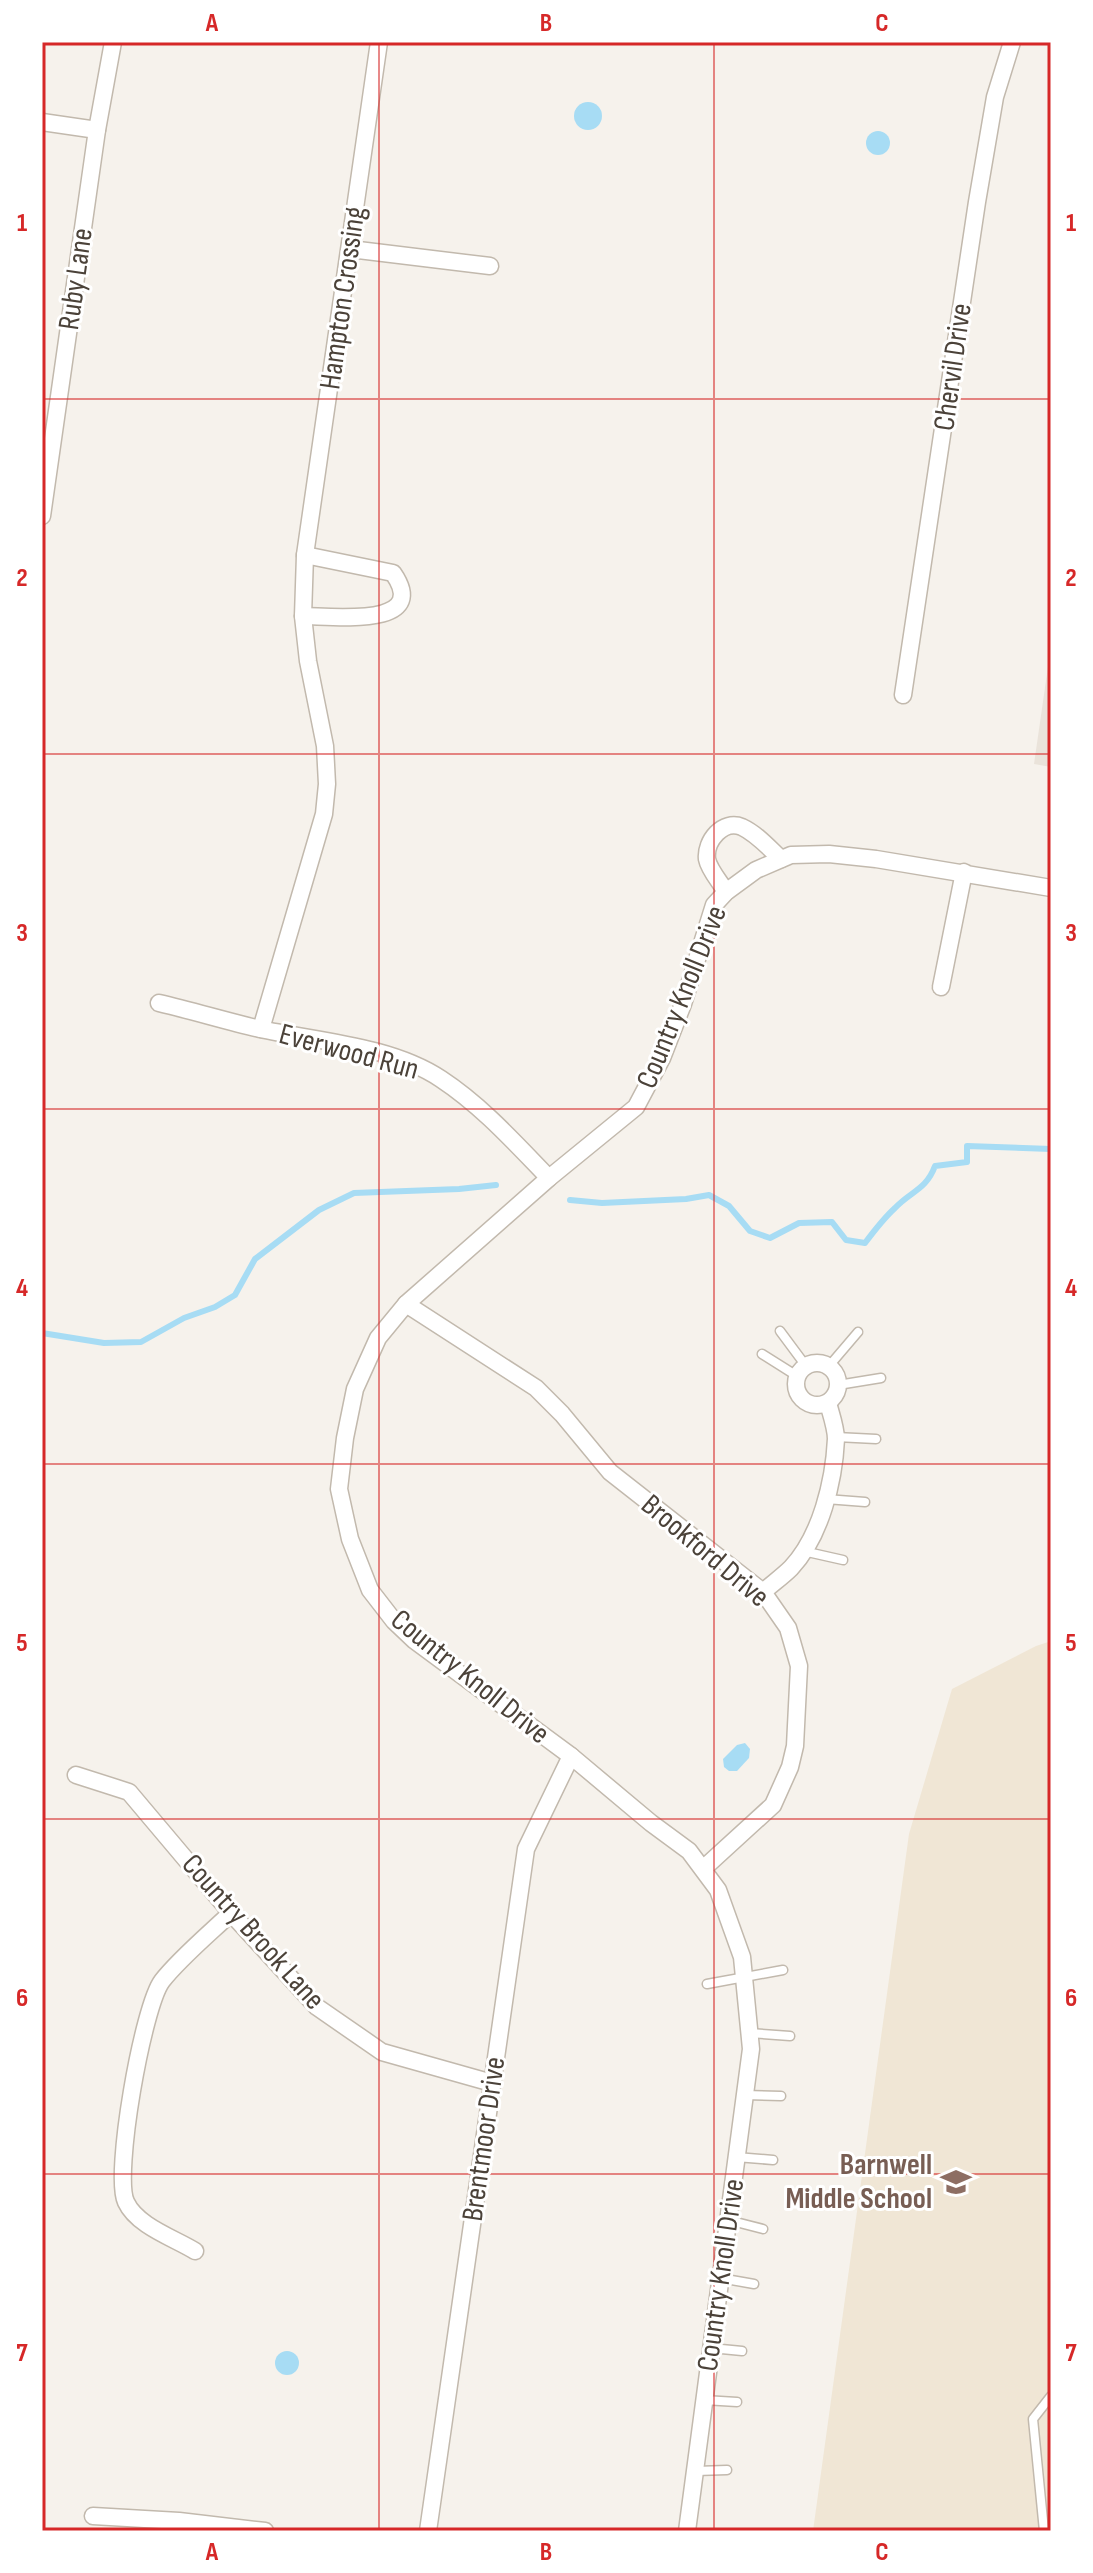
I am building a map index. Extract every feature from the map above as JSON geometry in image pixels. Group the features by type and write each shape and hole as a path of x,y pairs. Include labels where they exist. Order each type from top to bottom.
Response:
{"street":[{"name":"Ruby Lane","path":"42,516 97,130 113,42"},
{"name":"Hampton Crossing","path":"261,1029 316,843 327,784 325,746 308,661 303,616 305,555 379,42"},
{"name":"Chervil Drive","path":"903,695 977,202 995,97 1012,42"},
{"path":"42,122 97,130"},
{"path":"350,249 490,266"},
{"path":"303,616 381,615 398,607 402,600 401,584 393,573 305,555"},
{"name":"Country Knoll Drive","path":"726,892 707,861 709,842 721,829 731,825 741,827 761,839 781,859"},
{"name":"Country Knoll Drive","path":"687,2531 751,2049 742,1957 718,1890 689,1851 571,1756 414,1640 394,1621 370,1590 350,1539 339,1489 349,1413 355,1389 378,1338 406,1304 549,1178 636,1107 662,1058 678,1017 714,905 726,892 756,870 791,855 829,854 964,872 1051,888"},
{"path":"941,987 964,872"},
{"name":"Everwood Run","path":"159,1003 414,1064 441,1078 492,1119 549,1178"},
{"name":"Brookford Drive","path":"406,1304 536,1388 610,1472 763,1592 788,1628 796,1646 799,1666 795,1746 790,1767 773,1805 704,1868"},
{"path":"816,1362 829,1366 835,1372 838,1385 836,1394 828,1403 812,1405 800,1398 795,1385 802,1371 816,1362"},
{"path":"763,1592 792,1567 811,1540 826,1499 836,1437 828,1403"},
{"name":"Brentmoor Drive","path":"428,2531 526,1849 571,1756"},
{"name":"Country Brook Lane","path":"76,1775 129,1792 231,1913 317,2007 382,2052 492,2083"},
{"path":"195,2251 143,2221 125,2201 123,2163 142,2034 151,2001 162,1981 231,1913"},
{"path":"93,2516 179,2521 265,2531"}],"lane":[{"path":"780,1331 802,1371"},
{"path":"829,1366 858,1332"},
{"path":"762,1354 802,1371"},
{"path":"838,1385 881,1378"},
{"path":"836,1437 876,1439"},
{"path":"826,1499 865,1502"},
{"path":"803,1551 843,1560"},
{"path":"707,1984 783,1970"},
{"path":"749,2033 790,2036"},
{"path":"744,2095 781,2096"},
{"path":"736,2157 773,2160"},
{"path":"728,2220 763,2229"},
{"path":"720,2278 754,2284"},
{"path":"711,2348 742,2351"},
{"path":"1044,2531 1033,2419 1051,2396"},
{"path":"704,2400 737,2402"},
{"path":"695,2471 727,2470"}],"shaded area":[{"path":"1051,646 1051,767 1034,764"},
{"name":"Barnwell Middle School","path":"1051,1641 1051,2531 813,2531 909,1834 952,1689"}],"water":[{"path":"588,102 598,106 602,116 598,126 588,130 578,126 574,116 578,106"},
{"path":"878,131 887,134 890,143 887,152 878,155 869,152 866,143 869,134"},
{"path":"745,1743 750,1749 749,1758 737,1771 729,1771 724,1767 723,1759 737,1745"},
{"path":"287,2351 298,2358 299,2363 292,2374 287,2375 276,2368 275,2363 282,2352"}],"waterway":[{"path":"570,1200 602,1203 709,1195 729,1206 750,1231 770,1238 799,1223 832,1222 846,1240 865,1243 891,1212 923,1185 935,1166 967,1162 967,1146 1051,1149"},
{"path":"42,1333 104,1343 141,1342 235,1295 255,1259 319,1210 354,1193 496,1185"}],"place":[{"name":"Barnwell Middle School","path":"956,2182"}]}
